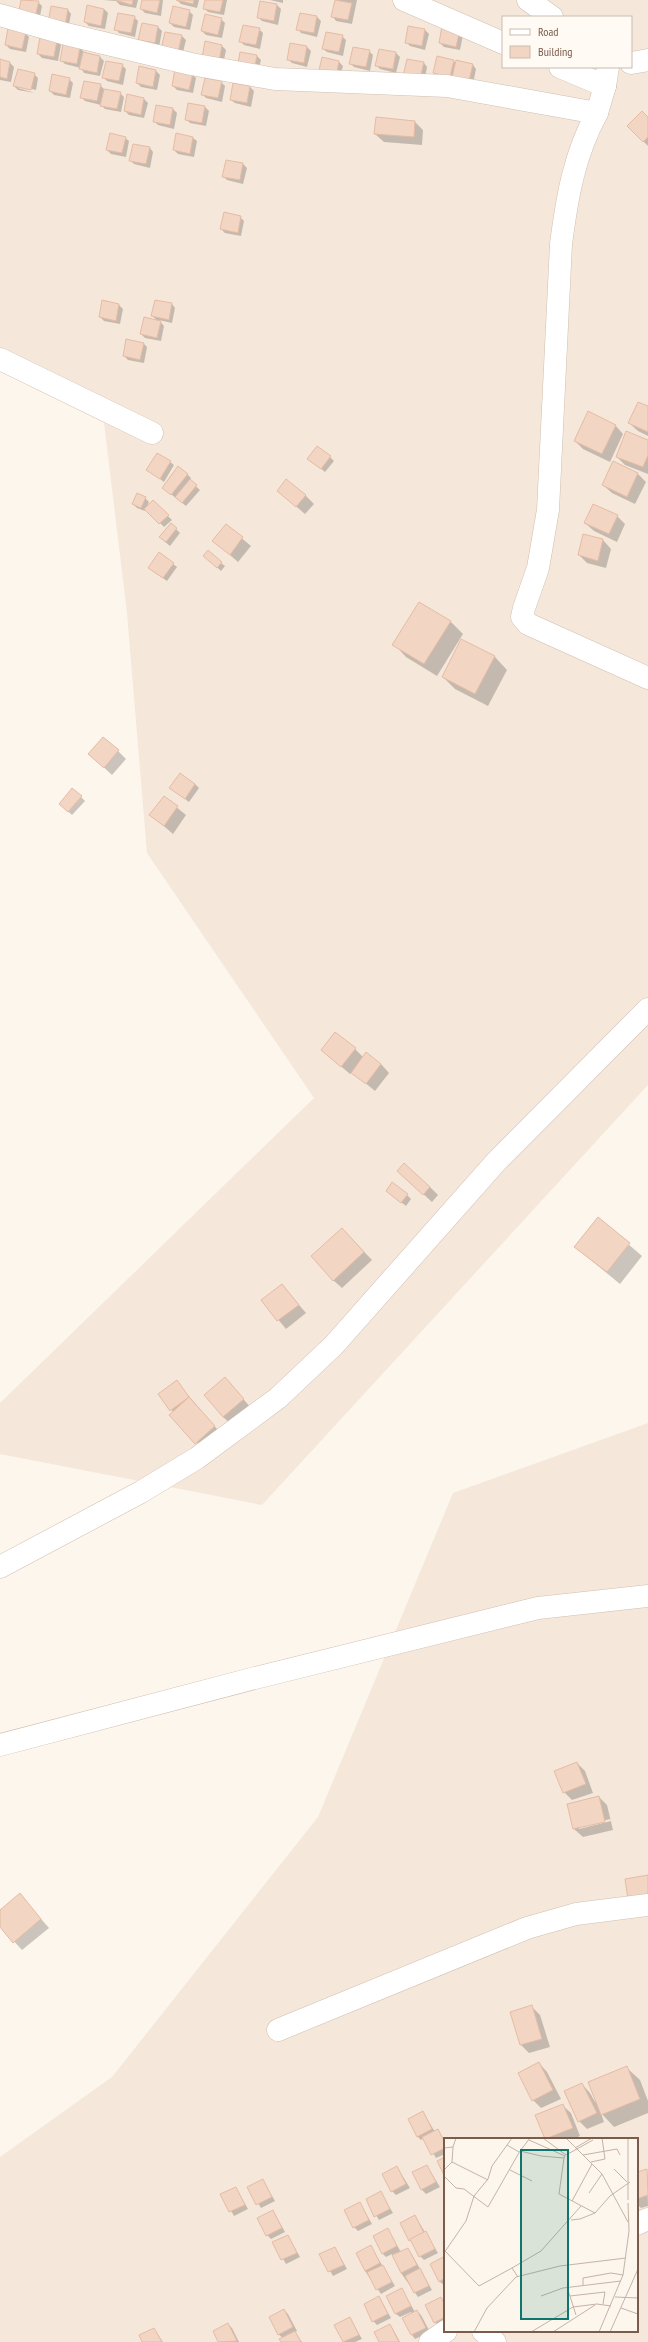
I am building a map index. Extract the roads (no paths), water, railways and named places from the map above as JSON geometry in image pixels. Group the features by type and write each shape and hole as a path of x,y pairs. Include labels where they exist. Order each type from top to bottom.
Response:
{"street":[{"path":"404,0 502,43"},
{"path":"528,0 551,16"},
{"path":"0,15 66,34 191,64 275,79 447,86 597,113"},
{"path":"632,63 648,60"},
{"path":"565,68 606,76 597,113 585,134 577,157 565,215 561,244 548,510 538,568 522,617 528,624 648,678"},
{"path":"0,359 152,433"},
{"path":"0,1567 147,1488 197,1458 278,1398 334,1345 495,1163 648,1009"},
{"path":"0,1745 254,1678 538,1608 648,1596"},
{"path":"278,2030 527,1928 576,1914 647,1909"},
{"path":"638,2224 648,2219"},
{"path":"430,2342 445,2332"},
{"path":"484,2332 495,2342"}]}
